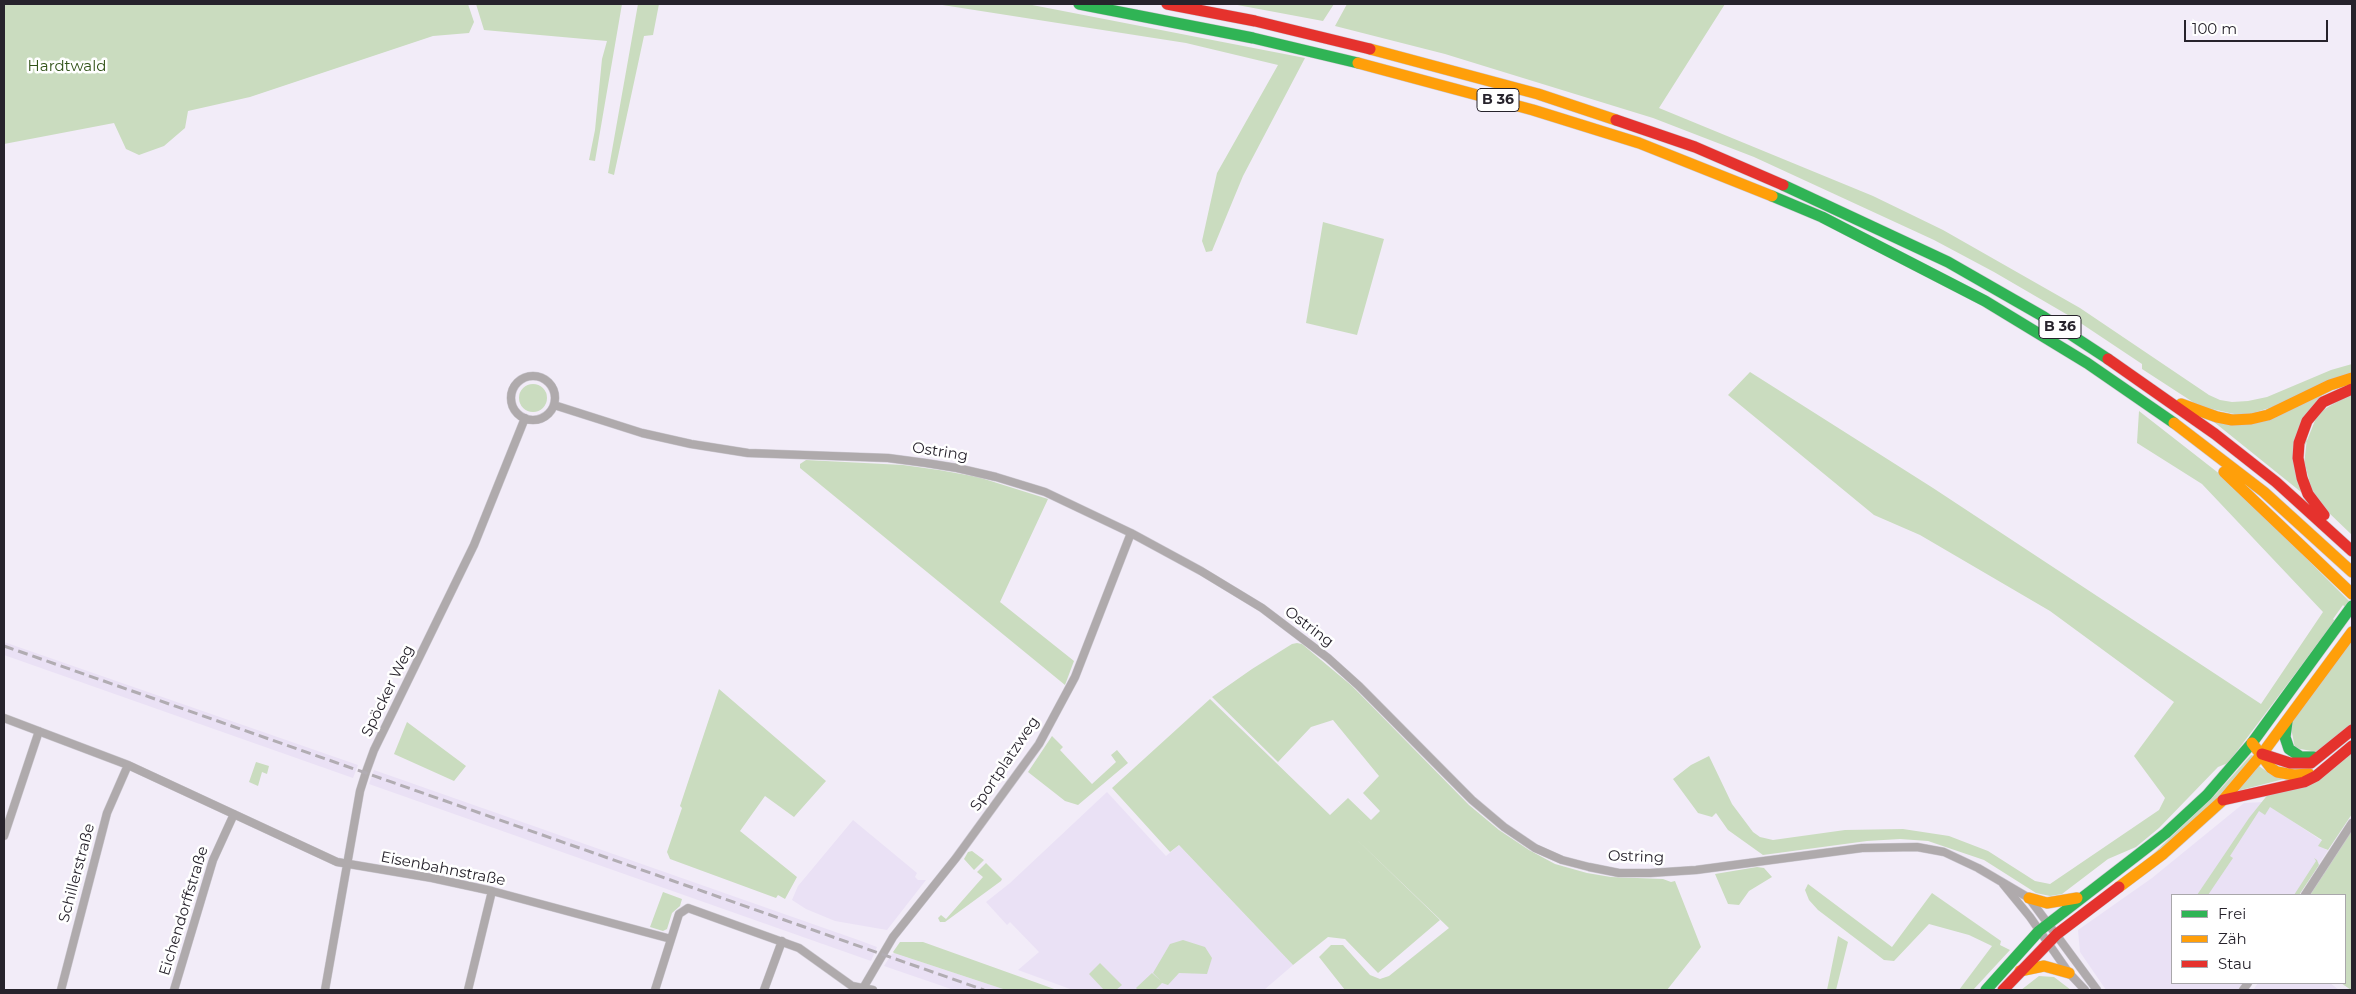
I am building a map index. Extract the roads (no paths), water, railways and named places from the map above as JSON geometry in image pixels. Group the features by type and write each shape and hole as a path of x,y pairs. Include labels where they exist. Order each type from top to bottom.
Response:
{"main road":[{"name":"B 36","path":"1079,4 1197,26 1405,74 1639,143 1728,177 1822,218 1985,301 2087,363 2196,438 2264,492 2352,572"},
{"name":"B 36","path":"1167,4 1255,21 1426,63 1556,100 1645,129 1711,154 1826,203 1948,262 2044,317 2168,399 2276,482 2352,550"},
{"path":"2168,399 2217,417 2232,420 2251,419 2273,413 2330,385 2352,378"},
{"path":"2337,536 2304,485 2299,468 2299,443 2307,421 2323,402 2352,389"},
{"path":"2196,438 2218,467 2352,594"},
{"path":"1986,990 2005,965 2043,927 2181,820 2212,789 2252,743 2352,606"},
{"path":"2003,990 2057,934 2163,854 2223,800 2287,722 2352,632"},
{"path":"2287,722 2286,741 2294,753 2310,758 2328,750"},
{"path":"2262,754 2300,765 2315,761 2352,730"},
{"path":"2252,743 2271,768 2283,774 2301,775 2320,771"},
{"path":"2223,800 2294,785 2316,776 2352,746"},
{"path":"2029,898 2047,903 2082,897"},
{"path":"2020,972 2044,966 2069,973"}],"street":[{"path":"527,377 540,377 546,381 554,393 554,405 545,416 531,420 515,410 511,397 516,385 527,377"},
{"name":"Ostring","path":"554,405 642,433 723,449 795,456 888,458 956,468 1045,492 1131,533 1237,593 1298,635 1359,686 1472,800 1504,827 1536,848 1562,860 1619,873 1696,870 1862,848 1917,847 1944,852 1961,859 2029,898 2043,927 2047,943 2069,973 2085,990"},
{"name":"Spöcker Weg","path":"325,990 360,791 374,750 474,545 525,418"},
{"name":"Sportplatzweg","path":"863,990 893,937 960,852 1039,744 1074,677 1131,533"},
{"name":"Eisenbahnstraße","path":"4,718 128,765 337,862 432,878 492,891 671,939"},
{"path":"4,836 39,731"},
{"name":"Schillerstraße","path":"61,990 107,813 128,765"},
{"name":"Eichendorffstraße","path":"174,990 213,860 234,814"},
{"path":"2306,894 2352,823"},
{"name":"Ostring","path":"2002,883 2043,927 2057,934 2097,990"},
{"path":"468,990 492,891"},
{"path":"655,990 679,914 688,908 800,948 852,986 863,990 873,990"},
{"path":"764,990 782,941"}],"railway":[{"path":"4,646 984,990"}],"park label":[{"name":"Hardtwald","path":"67,67"}]}
